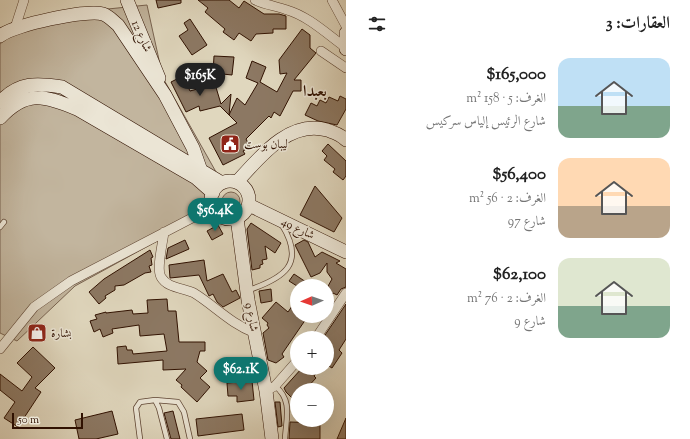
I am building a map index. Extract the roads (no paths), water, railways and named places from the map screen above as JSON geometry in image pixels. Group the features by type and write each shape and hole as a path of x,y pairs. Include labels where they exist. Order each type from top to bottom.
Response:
{"main road":[{"name":"شارع 12","path":"127,0 152,58 165,95"},
{"path":"0,36 14,28 69,16 91,13 103,14 118,25 165,95 193,148 198,173 214,202 227,219 237,218 243,215 249,205 246,188 237,182 222,183 198,173 59,101 39,97 25,99 11,108 0,118"},
{"path":"345,48 346,33"},
{"path":"0,102 12,91 26,85 48,85 62,87 198,173"},
{"path":"237,182 280,140 295,131 316,128 344,135"},
{"path":"214,202 222,183"},
{"name":"شارع 49","path":"249,205 346,252"},
{"name":"شارع 9","path":"237,218 247,290 263,376 270,389 272,439"}],"street":[{"path":"14,28 24,0"},
{"path":"255,0 266,6 288,10 300,16 345,48"},
{"path":"332,0 346,26"},
{"path":"321,51 346,68"},
{"path":"0,349 24,318 45,298 71,281 192,218 214,202"},
{"path":"164,232 161,253 161,278 169,284 193,293 241,328 255,333"},
{"path":"321,331 346,294"},
{"path":"270,389 290,368"},
{"path":"263,376 280,378"}],"lane":[{"path":"247,290 271,282 286,271 292,260 289,237 278,218"},
{"path":"0,227 4,222"},
{"path":"270,389 282,392 286,400 288,412 285,439"},
{"path":"140,439 136,408 140,402 155,400 178,402 184,412 190,439"},
{"path":"155,400 159,408 167,439"}],"place":[{"name":"ليبان بوست","path":"230,144"},
{"name":"بشارة","path":"37,333"}],"district":[{"name":"بعبدا","path":"315,90"}]}
